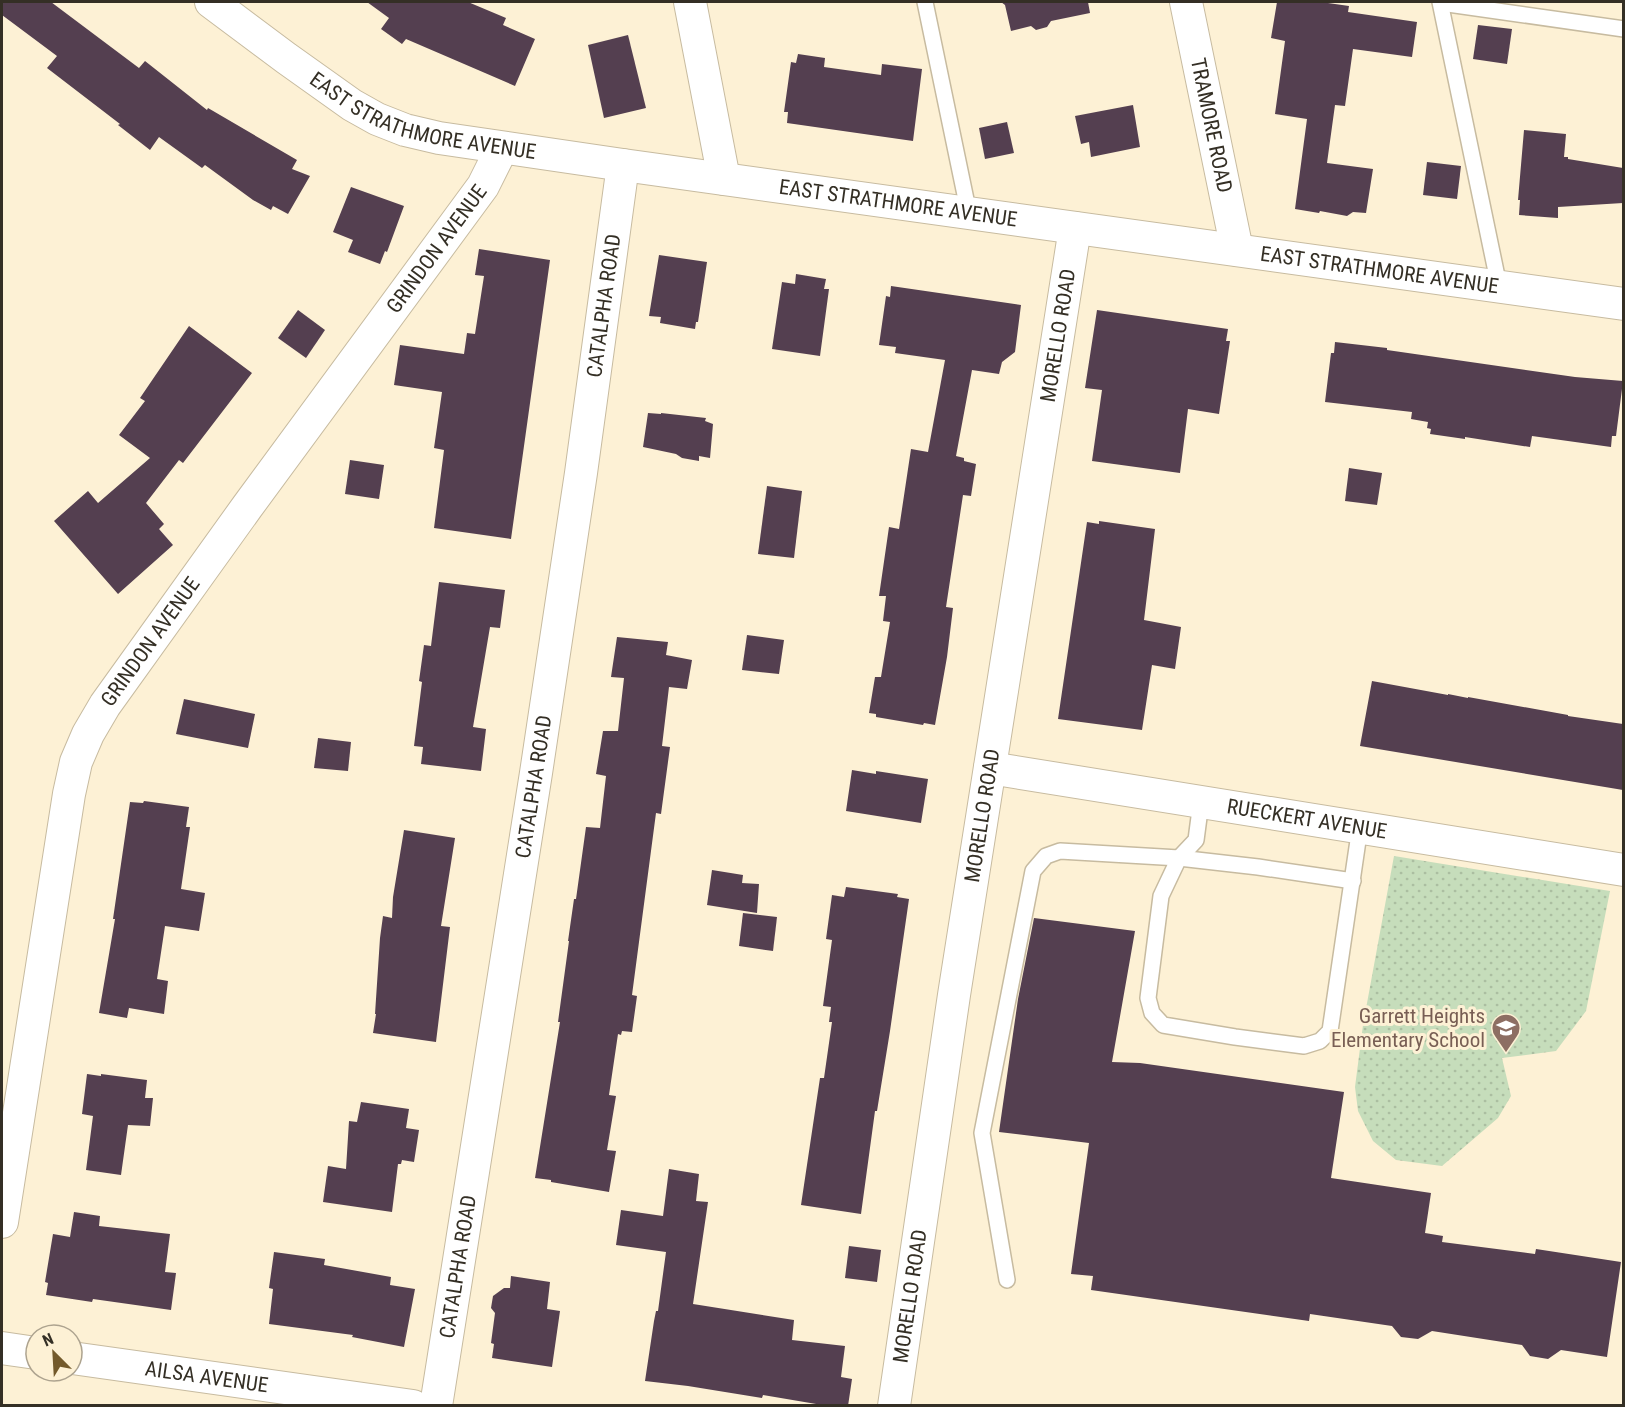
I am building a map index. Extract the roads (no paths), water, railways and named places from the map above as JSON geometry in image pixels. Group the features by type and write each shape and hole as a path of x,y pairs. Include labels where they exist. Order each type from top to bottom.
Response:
{"street":[{"name":"EAST STRATHMORE AVENUE","path":"211,2 325,86 377,119 417,133 502,148 1623,304"},
{"path":"690,2 724,179"},
{"name":"TRAMORE ROAD","path":"1186,2 1237,250"},
{"name":"GRINDON AVENUE","path":"2,1222 69,794 76,762 87,734 105,705 240,516 483,186 502,148"},
{"name":"CATALPHA ROAD","path":"436,1406 536,773 623,165"},
{"name":"MORELLO ROAD","path":"894,1406 952,1007 1075,228"},
{"name":"RUECKERT AVENUE","path":"990,768 1623,870"},
{"path":"2,1348 24,1351"},
{"name":"AILSA AVENUE","path":"84,1360 413,1406"}],"lane":[{"path":"925,2 969,214"},
{"path":"1499,286 1440,2 1623,29"},
{"path":"1201,802 1196,840 1179,858 1161,896 1148,998 1152,1013 1163,1025 1234,1037 1304,1046 1320,1041 1330,1031 1360,828"},
{"path":"1007,1281 982,1133 1033,871 1046,856 1060,851 1179,858 1353,880"}],"place":[{"name":"Garrett Heights Elementary School","path":"1506,1054"}]}
